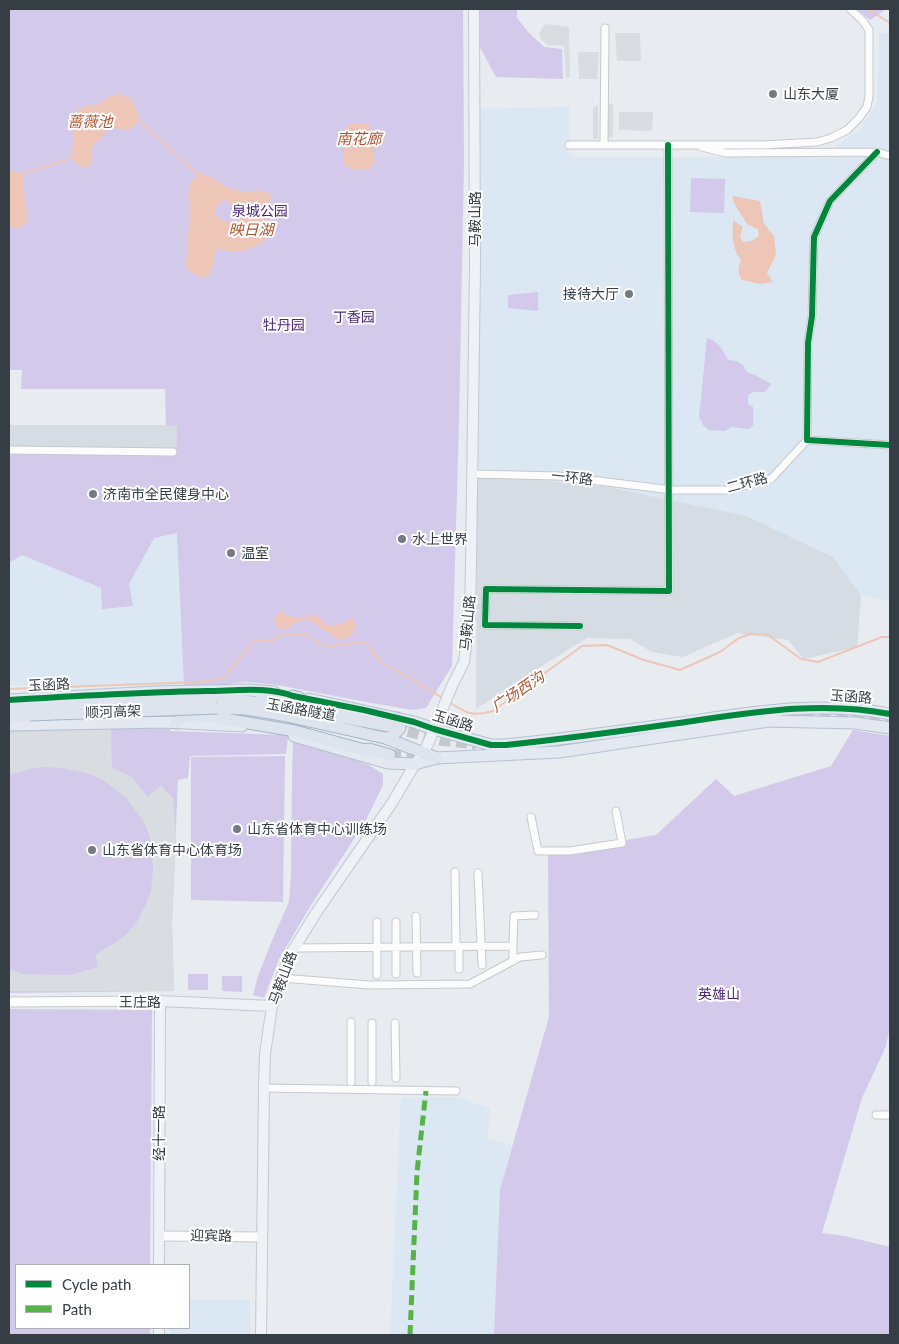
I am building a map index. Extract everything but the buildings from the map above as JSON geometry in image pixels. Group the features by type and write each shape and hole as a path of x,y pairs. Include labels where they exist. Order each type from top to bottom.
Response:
{"highway":[{"path":"370,722 308,704 295,697 221,695 214,704 282,714 385,738 437,758"},
{"name":"顺河高架","path":"9,706 84,702 214,704"},
{"name":"玉函路隧道","path":"214,704 268,703 370,722 393,722"},
{"name":"顺河高架","path":"9,716 214,704"},
{"name":"玉函路隧道","path":"214,704 390,755"},
{"path":"176,723 182,718 196,716 213,717 295,731 374,751"},
{"path":"385,738 392,737 400,728 400,722 393,722"}],"main road":[{"name":"马鞍山路","path":"261,1335 264,1088 266,1051 272,1006 280,978 294,948 316,913 392,804 415,764 424,754 464,662 470,614 475,267 474,9"},
{"name":"玉函路","path":"9,700 124,693 250,690 283,692 295,697 393,722 414,722 491,745 596,735 769,710 866,709 890,714"},
{"path":"124,693 126,723"},
{"name":"玉函路","path":"9,725 176,723 240,726 267,729 388,763 415,764 437,758 559,752 769,721 855,723 890,728"},
{"name":"王庄路","path":"160,1002 272,1006"},
{"name":"经十一路","path":"159,1264 160,1002"}],"street":[{"path":"569,145 762,145 817,142 831,138 846,130 859,118 867,106 869,96 869,30 863,21 850,9"},
{"path":"604,145 605,28"},
{"path":"580,626 485,624 486,589 669,591 668,145"},
{"path":"690,145 726,153 877,152 890,156"},
{"path":"877,152 830,201 814,237 812,316 808,343 807,440 890,445"},
{"name":"二环路","path":"670,490 727,490 771,479 807,440"},
{"path":"9,450 173,452"},
{"name":"一环路","path":"472,474 558,476 670,490"},
{"path":"532,817 538,850 570,851 622,843 616,811"},
{"path":"454,872 459,969"},
{"path":"478,872 482,965"},
{"path":"513,961 514,916 535,915"},
{"path":"416,916 417,973"},
{"path":"377,922 377,975"},
{"path":"396,922 396,974"},
{"path":"294,948 513,946"},
{"path":"280,978 369,984 470,984 520,957 542,955"},
{"name":"王庄路","path":"9,1002 160,1002"},
{"path":"351,1022 351,1082"},
{"path":"372,1022 372,1082"},
{"path":"395,1023 396,1078"},
{"path":"264,1088 456,1091"},
{"path":"876,1115 890,1115"},
{"name":"迎宾路","path":"159,1233 262,1234"}],"shaded area":[{"path":"545,24 569,27 570,78 566,78 564,46 548,45 541,40 539,34"},
{"path":"615,33 640,33 641,61 617,61"},
{"path":"879,33 890,34 890,602 861,595 833,557 747,516 603,486 477,474 475,109 569,107 569,154 575,157 804,157 824,153 859,131 877,104"},
{"path":"578,52 599,52 597,79 579,79"},
{"path":"613,103 613,137 607,137 607,105"},
{"path":"598,105 598,139 593,139 593,107"},
{"path":"619,112 653,112 652,131 619,130"},
{"path":"9,425 177,425 176,454 9,454"},
{"path":"477,474 603,486 747,516 833,557 861,595 857,647 804,659 788,640 737,633 683,657 652,652 630,639 587,638 476,709"},
{"path":"178,533 184,686 9,685 9,563 22,555 101,588 133,606 129,584 154,538"},
{"name":"山东省体育中心体育场","path":"111,729 112,768 131,776 148,797 161,785 173,798 176,835 172,924 174,991 9,991 9,969 23,974 69,975 98,967 95,955 127,934 138,920 145,906 151,890 153,871 152,845 142,819 126,798 103,780 90,774 61,768 44,767 9,775 9,732"},
{"path":"458,1097 490,1109 488,1139 512,1145 500,1190 494,1335 390,1335 401,1098"},
{"path":"190,1300 250,1300 250,1335 170,1335 170,1329 190,1329"}],"green space":[{"name":"泉城公园","path":"9,9 463,9 464,162 452,666 426,708 413,710 277,685 247,682 198,687 184,686 177,533 154,538 129,584 133,606 102,609 101,588 22,555 9,563 9,454 176,454 177,426 166,425 165,389 21,389 22,370 9,370"},
{"path":"480,9 517,9 517,18 544,47 562,49 563,79 496,77 480,47"},
{"path":"857,9 887,9 870,20"},
{"path":"691,178 725,179 724,213 690,212"},
{"path":"538,292 538,311 508,308 508,295"},
{"path":"707,338 711,339 722,349 728,360 736,361 743,365 747,372 771,384 765,392 753,392 748,395 748,404 753,407 753,426 749,429 732,427 725,431 709,430 703,425 699,417"},
{"name":"山东省体育中心体育场","path":"170,726 171,731 288,736 286,754 190,756 188,778 178,780 172,924 174,991 9,993 9,729"},
{"name":"英雄山","path":"853,730 890,736 890,1025 886,1046 862,1098 822,1233 845,1236 890,1247 890,1335 494,1335 500,1190 549,1017 548,853 656,835 716,779 734,796 831,766"},
{"path":"293,737 369,765 383,774 383,785 365,822 311,905 279,959 264,998 253,995 258,976 289,902"},
{"name":"山东省体育中心训练场","path":"285,756 283,902 191,900 191,757"},
{"path":"188,974 208,974 208,990 188,990"},
{"path":"222,976 242,976 242,992 222,991"},
{"path":"9,1009 152,1010 150,1264 15,1264 15,1329 150,1329 150,1335 9,1335"}],"water":[{"name":"蔷薇池","path":"119,94 129,98 137,110 138,115 134,127 122,130 111,127 93,146 91,164 88,167 78,165 71,158 74,140 72,118 82,107 95,105 111,96"},
{"name":"南花廊","path":"353,123 368,124 371,131 377,134 378,139 372,146 375,149 373,157 375,161 368,170 355,169 344,164 344,129"},
{"path":"12,170 22,174 28,221 19,229 9,227 9,172"},
{"name":"映日湖","path":"194,171 211,177 228,188 246,192 259,190 269,193 271,196 268,208 268,233 266,241 239,252 218,250 213,256 215,260 210,273 206,277 194,274 186,266 190,217 188,194 191,181 197,177","holes":["222,201 231,203 240,211 240,216 236,222 224,221 214,213"]},
{"path":"732,196 760,201 764,224 774,236 776,255 767,273 773,282 760,284 742,280 739,275 741,260 734,246 733,220 743,227 740,237 743,242 752,241 759,236 758,229 747,224 735,205"},
{"path":"281,611 293,617 317,614 321,620 329,625 354,618 355,629 350,636 342,639 331,637 331,633 325,631 314,622 306,620 280,629 274,620"}],"waterway":[{"path":"868,9 890,23"},
{"path":"138,119 194,171"},
{"path":"22,174 71,158"},
{"name":"广场西沟","path":"9,689 200,682 224,678 254,640 272,640 285,634 308,635 321,645 335,646 359,642 366,644 383,663 442,698"},
{"name":"广场西沟","path":"449,702 460,709 474,714 493,711 582,646 607,645 644,660 680,670 720,652 739,638 750,634 768,635 801,659 818,662 882,637 890,637"}],"tunnel":[{"path":"787,714 865,715 890,720"},
{"path":"392,727 440,740 476,744"},
{"path":"390,755 431,756"}],"marked path":[{"path":"410,1335 417,1172 426,1091"}],"cycle path":[{"path":"580,626 485,625 486,589 669,591 668,145"},
{"path":"877,152 830,201 814,237 812,316 808,343 807,440 890,445"},
{"path":"9,700 157,692 272,691 414,722 491,745 549,740 758,712 837,708 890,714"}],"place":[{"name":"山东大厦","path":"773,94"},
{"name":"接待大厅","path":"629,294"},
{"name":"济南市全民健身中心","path":"93,494"},
{"name":"水上世界","path":"402,539"},
{"name":"温室","path":"231,553"},
{"name":"山东省体育中心训练场","path":"237,829"},
{"name":"山东省体育中心体育场","path":"92,850"}],"park label":[{"name":"丁香园","path":"354,317"},
{"name":"牡丹园","path":"284,325"}]}
